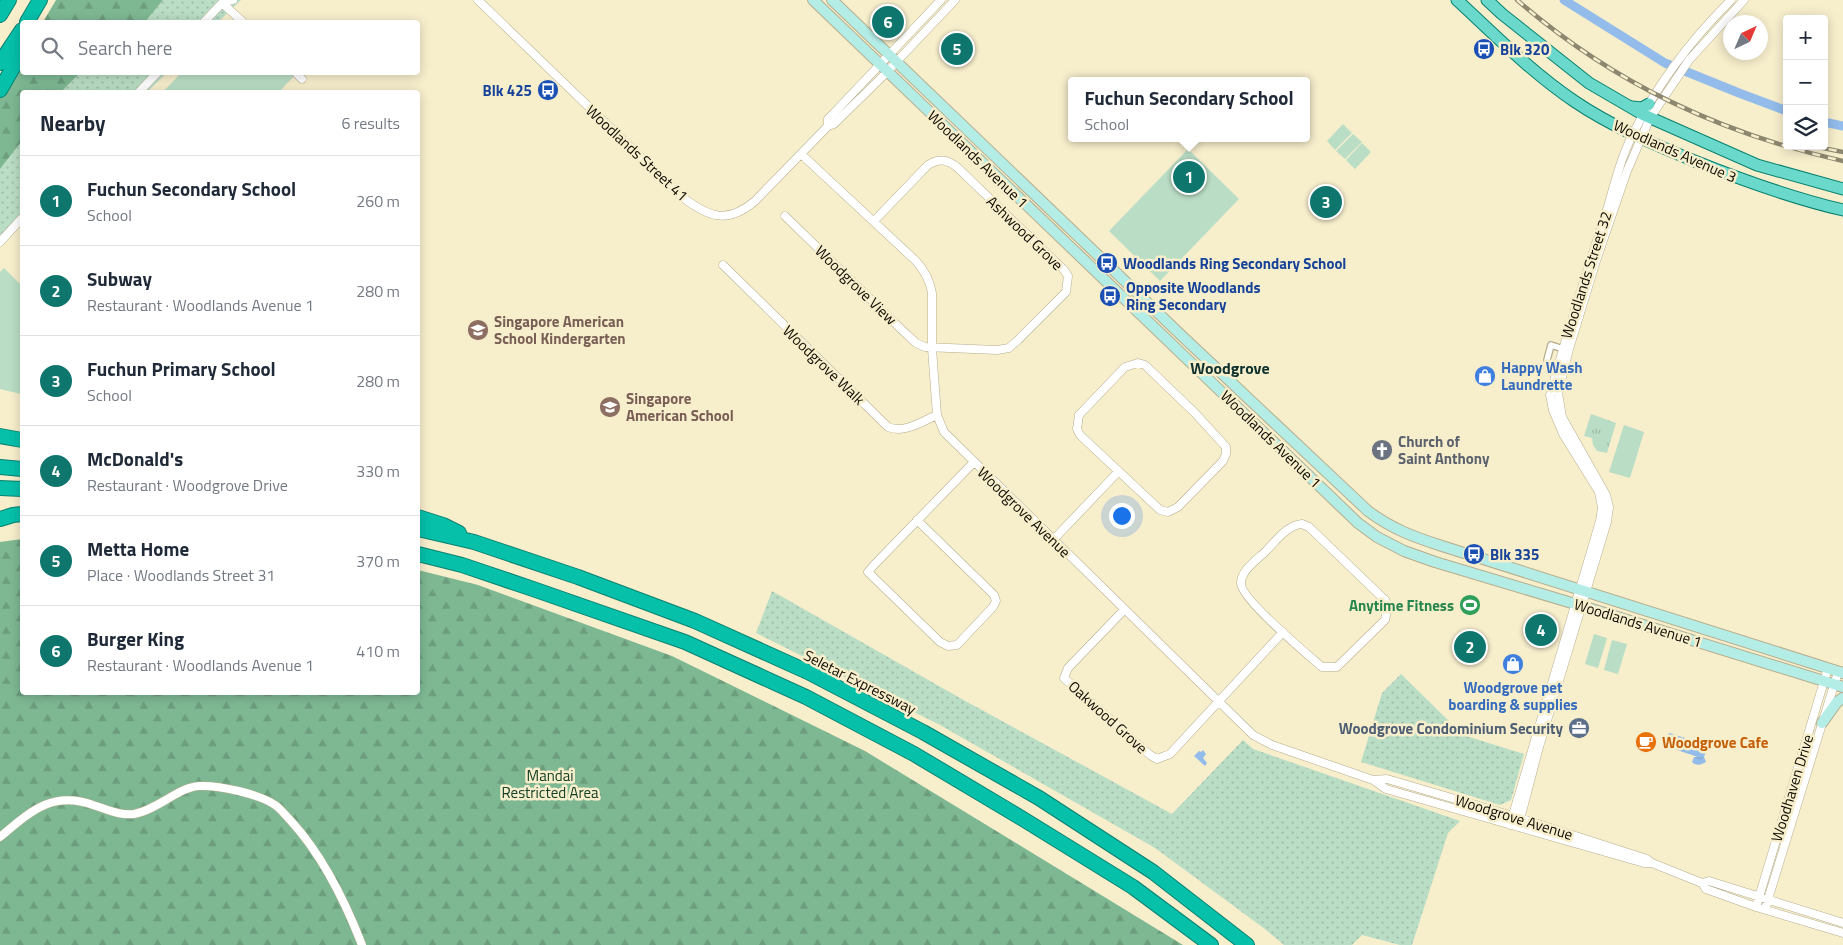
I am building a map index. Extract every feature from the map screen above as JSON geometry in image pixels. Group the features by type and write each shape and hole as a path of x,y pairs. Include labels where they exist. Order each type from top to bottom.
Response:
{"highway":[{"path":"0,15 9,0"},
{"path":"28,20 40,0"},
{"path":"0,63 20,33"},
{"path":"0,90 15,64 20,50"},
{"path":"0,436 20,440"},
{"path":"0,467 20,469"},
{"path":"0,488 20,489"},
{"path":"0,519 20,514"},
{"path":"420,519 443,525 474,542"},
{"name":"Seletar Expressway","path":"420,529 474,542 578,577 695,621 808,672 923,732 1039,798 1153,872 1248,945"},
{"path":"420,554 462,565 533,588 686,642 806,697 914,754 1023,818 1132,887 1211,945"}],"main road":[{"name":"Woodlands Avenue 1","path":"813,0 1358,523 1377,537 1404,551 1435,562 1578,604 1834,684"},
{"name":"Woodlands Avenue 1","path":"832,0 1174,328 1368,511 1385,523 1406,534 1836,671"},
{"name":"Woodlands Avenue 3","path":"1457,0 1523,62 1566,95 1603,119 1636,136 1744,181 1843,210"},
{"name":"Woodlands Avenue 3","path":"1487,0 1589,83 1630,107 1642,108 1757,165 1843,189"},
{"path":"1822,723 1837,702 1843,698"}],"street":[{"path":"206,20 222,3 233,0"},
{"name":"Woodlands Street 41","path":"478,0 676,191 701,210 717,215 727,216 742,212 755,201 828,126 828,119 892,58"},
{"path":"892,58 941,0"},
{"path":"892,58 955,0"},
{"path":"1648,112 1684,59 1694,39 1731,0"},
{"path":"1684,59 1744,0"},
{"path":"222,3 241,20"},
{"path":"141,90 155,75"},
{"path":"298,75 302,79"},
{"path":"1648,112 1672,77"},
{"name":"Woodlands Street 32","path":"1583,590 1602,508 1599,492 1563,434 1552,410 1550,395 1625,153 1648,112"},
{"name":"Woodlands Street 32","path":"1514,826 1578,604 1607,522 1609,508 1606,495 1562,418 1558,393 1569,348 1627,170 1636,136"},
{"name":"Woodgrove Avenue","path":"801,154 921,267 931,284 932,349 937,416 944,432 1253,735 1272,745 1373,780 1386,788 1644,863 1652,863"},
{"name":"Ashwood Grove","path":"874,221 928,165 938,160 946,161 955,165 1068,276 1066,292 1009,348 997,350 932,349"},
{"name":"Woodgrove View","path":"785,216 916,343 932,349"},
{"path":"0,242 20,220"},
{"name":"Woodgrove Walk","path":"722,265 888,428 902,430 937,416"},
{"path":"1547,360 1551,345 1563,348"},
{"path":"1131,364 1145,365 1226,447 1223,461 1178,507 1168,512 1160,510 1118,472 1080,435 1076,422 1079,416 1131,364"},
{"path":"917,520 994,595 996,601 993,607 956,645 948,646 940,642 868,572 917,520 974,462"},
{"path":"1053,540 1118,472"},
{"path":"1302,524 1309,527 1385,600 1388,606 1388,613 1385,620 1342,664 1330,668 1322,667 1283,632 1245,595 1241,587 1242,575 1290,527 1302,524"},
{"name":"Oakwood Grove","path":"1124,610 1068,668 1064,678 1150,755 1157,759 1170,754 1219,702"},
{"path":"1219,702 1283,632"},
{"name":"Woodhaven Drive","path":"1765,910 1834,684 1836,671"},
{"name":"Woodhaven Drive","path":"1756,907 1834,684"},
{"name":"Woodgrove Avenue","path":"1373,780 1387,780 1516,817 1647,859 1652,863 1702,883 1706,889 1765,910 1843,933"},
{"path":"0,837 31,811 54,801 78,799 114,812 132,814 151,809 183,791 198,786 259,796 276,806 301,832 320,857 362,945"},
{"name":"Woodgrove Avenue","path":"1702,883 1709,881 1843,923"}],"green space":[{"path":"56,0 163,0 147,20 44,20"},
{"path":"163,0 241,0 220,20 147,20"},
{"path":"20,61 20,75 78,75 63,90 20,90 20,144 0,169 0,96"},
{"path":"78,75 165,75 149,90 63,90"},
{"path":"179,75 295,75 281,90 165,90"},
{"path":"1343,124 1352,133 1335,150 1327,141"},
{"path":"1353,134 1362,142 1345,159 1336,151"},
{"path":"1362,143 1371,152 1355,169 1346,160"},
{"path":"20,144 20,216 0,236 0,169"},
{"path":"1188,149 1239,199 1160,281 1109,231"},
{"path":"4,268 20,284 20,394 0,389 0,272"},
{"path":"1591,414 1616,423 1607,453 1597,451 1593,445 1592,438 1584,436"},
{"path":"1624,425 1644,432 1630,478 1609,472"},
{"name":"Mandai Restricted Area","path":"20,539 20,695 420,695 420,570 478,585 672,656 865,751 1183,945 0,945 0,542"},
{"path":"772,591 960,698 1172,814 1243,740 1253,749 1460,821 1448,833 1412,945 1400,945 1362,935 1352,945 1284,945 1155,848 940,725 756,633"},
{"path":"1594,634 1607,638 1598,668 1585,664"},
{"path":"1612,640 1627,644 1618,674 1604,670"},
{"path":"1401,674 1463,735 1524,754 1511,800 1500,805 1361,762 1382,693"}],"water":[{"path":"1669,733 1708,745 1704,757 1706,762 1695,764 1692,762 1694,757 1698,757 1665,746"},
{"path":"1203,750 1206,754 1203,758 1207,763 1205,766 1194,756"}],"waterway":[{"path":"1564,0 1665,63 1783,110"},
{"path":"1828,123 1843,126"}],"railway":[{"path":"1517,0 1553,30 1591,56 1630,80 1670,101 1711,120 1753,136 1843,161"},
{"path":"1828,149 1843,152"}],"place":[{"name":"Burger King","path":"888,22"},
{"name":"Metta Home","path":"957,49"},
{"name":"Blk 320","path":"1484,49"},
{"name":"Blk 425","path":"548,90"},
{"name":"Fuchun Secondary School","path":"1189,177"},
{"name":"Fuchun Primary School","path":"1326,202"},
{"name":"Woodlands Ring Secondary School","path":"1107,263"},
{"name":"Opposite Woodlands Ring Secondary","path":"1110,296"},
{"name":"Singapore American School Kindergarten","path":"478,330"},
{"name":"Happy Wash Laundrette","path":"1485,376"},
{"name":"Singapore American School","path":"610,407"},
{"name":"Church of Saint Anthony","path":"1382,450"},
{"name":"Blk 335","path":"1474,554"},
{"name":"Anytime Fitness","path":"1470,605"},
{"name":"McDonald's","path":"1541,630"},
{"name":"Subway","path":"1470,647"},
{"name":"Woodgrove pet boarding & supplies","path":"1513,664"},
{"name":"Woodgrove Condominium Security","path":"1579,728"},
{"name":"Woodgrove Cafe","path":"1646,742"}],"district":[{"name":"Woodgrove","path":"1230,368"}]}
